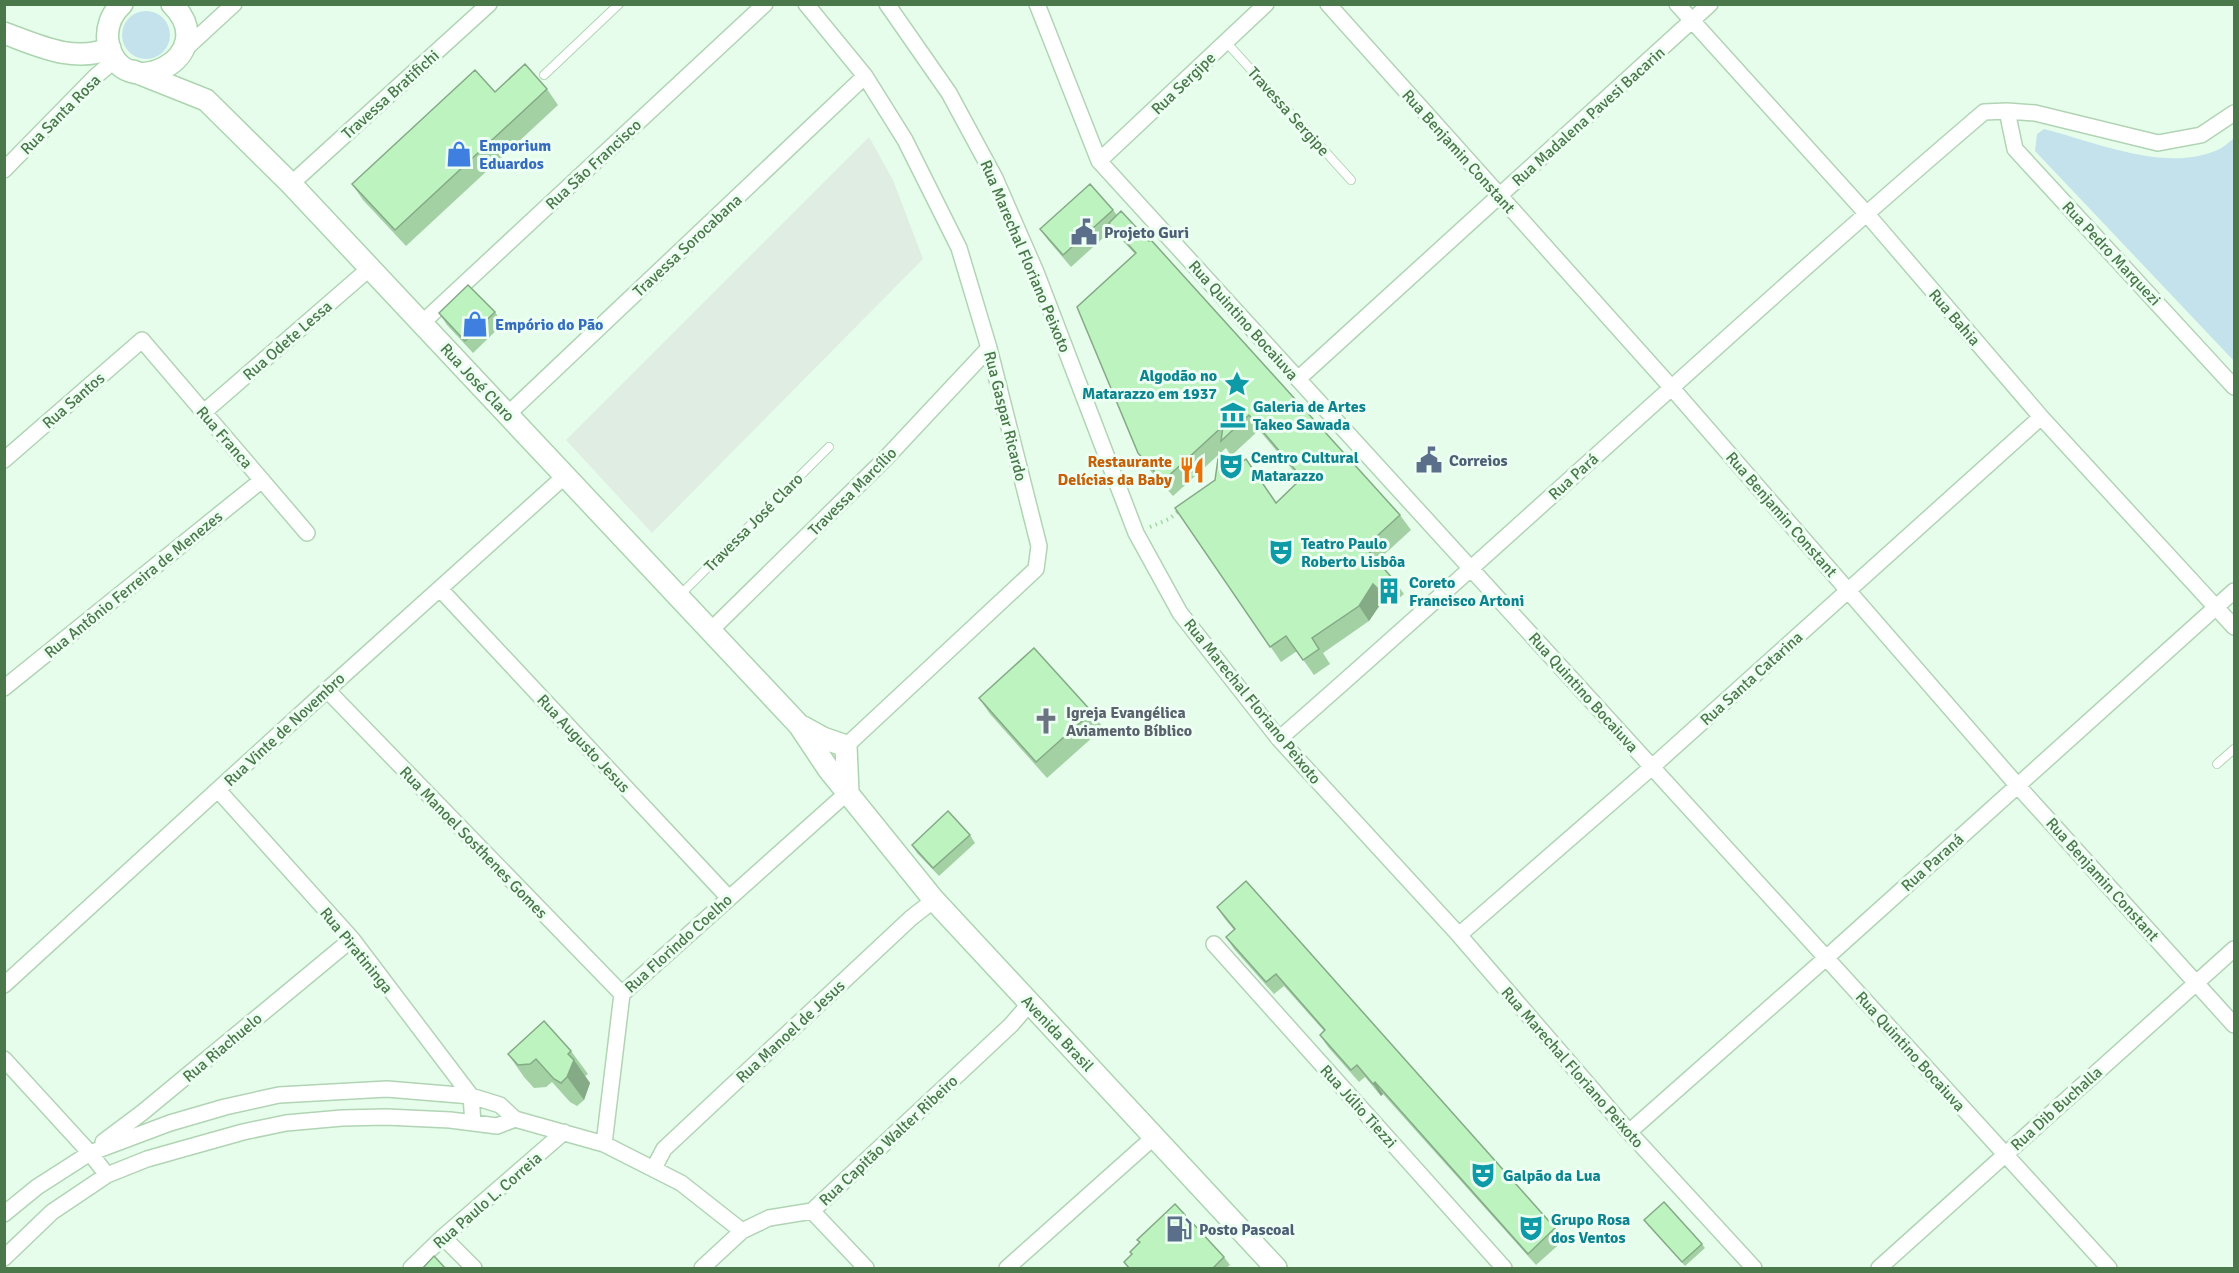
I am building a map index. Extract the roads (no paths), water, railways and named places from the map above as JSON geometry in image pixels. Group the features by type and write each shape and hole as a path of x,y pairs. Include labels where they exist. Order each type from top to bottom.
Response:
{"street":[{"path":"4,33 34,44 77,54 113,54 108,29 111,19 122,4"},
{"path":"172,4 181,15 185,27 183,51"},
{"path":"133,72 145,74 167,68 234,4"},
{"name":"Travessa Bratifichi","path":"291,184 489,4"},
{"name":"Rua São Francisco","path":"422,323 765,4"},
{"name":"Rua Gaspar Ricardo","path":"806,4 865,76 905,140 959,248 989,348 1040,546 1036,569 846,746"},
{"name":"Rua Marechal Floriano Peixoto","path":"887,4 949,93 995,178 1036,272 1136,532 1180,613 1279,739 1459,935 1629,1132 1754,1269"},
{"name":"Rua Quintino Bocaiuva","path":"1036,4 1099,161 2109,1269"},
{"name":"Rua Sergipe","path":"1099,161 1266,4"},
{"name":"Rua Benjamin Constant","path":"1328,4 1671,387 1850,590 2017,785 2235,1025"},
{"name":"Rua Bahia","path":"1677,4 1866,213 2041,417 2235,627"},
{"name":"Rua Madalena Pavesi Bacarin","path":"1298,379 1710,4"},
{"name":"Rua José Claro","path":"113,54 133,72 206,100 291,184 799,725 829,770 848,792"},
{"name":"Rua Santa Rosa","path":"4,170 96,76 113,54"},
{"name":"Travessa Sorocabana","path":"508,414 865,76"},
{"name":"Rua Pedro Marquezi","path":"2007,111 2015,149 2235,387"},
{"name":"Rua Pará","path":"1279,739 1866,213 1984,112 2035,113 2158,143 2201,135 2235,113"},
{"name":"Rua Odete Lessa","path":"204,412 370,268"},
{"name":"Rua Franca","path":"142,340 307,533"},
{"name":"Rua Santos","path":"4,460 142,340"},
{"name":"Travessa Marcílio","path":"710,631 886,458 989,348"},
{"name":"Rua Santa Catarina","path":"1459,935 1652,767 2041,417"},
{"name":"Rua Vinte de Novembro","path":"4,985 566,475"},
{"name":"Rua Antônio Ferreira de Menezes","path":"4,688 262,480"},
{"name":"Rua Augusto Jesus","path":"440,589 728,897"},
{"name":"Rua Paraná","path":"1629,1132 2235,591"},
{"name":"Rua Manoel Sosthenes Gomes","path":"327,690 622,994"},
{"name":"Rua José Claro","path":"799,725 823,738 846,746"},
{"path":"846,746 848,792"},
{"name":"Rua Piratininga","path":"218,790 352,939 471,1096"},
{"name":"Rua Florindo Coelho","path":"604,1144 622,994 848,792"},
{"name":"Avenida Brasil","path":"848,792 934,900 1276,1269"},
{"name":"Rua Manoel de Jesus","path":"654,1168 664,1149 911,918 934,900"},
{"name":"Rua Riachuelo","path":"90,1153 352,939"},
{"name":"Rua Júlio Tiezzi","path":"1214,944 1504,1269"},
{"name":"Rua Dib Buchalla","path":"1879,1269 2004,1154 2235,949"},
{"name":"Rua Capitão Walter Ribeiro","path":"702,1269 742,1231 769,1218 812,1211 1011,1025 1030,1003"},
{"path":"4,1059 90,1153 107,1175"},
{"path":"4,1214 37,1188 90,1153 170,1123 225,1107 279,1095 387,1089 471,1096 500,1105 515,1119 604,1144 681,1183 742,1231"},
{"path":"471,1096 473,1123"},
{"path":"4,1258 51,1212 107,1175 147,1159 202,1143 286,1123 342,1118 386,1117 497,1126 515,1119"},
{"name":"Rua Paulo L. Correia","path":"411,1269 443,1237 564,1132"},
{"path":"1006,1269 1154,1137"},
{"path":"812,1211 866,1269"},
{"path":"443,1237 474,1269"}],"lane":[{"path":"544,75 619,4"},
{"name":"Travessa Sergipe","path":"1226,42 1351,180"},
{"name":"Travessa José Claro","path":"678,597 829,447"},
{"path":"2217,764 2235,749"}],"place":[{"name":"Emporium Eduardos","path":"459,154"},
{"name":"Projeto Guri","path":"1084,232"},
{"name":"Empório do Pão","path":"475,324"},
{"name":"Algodão no Matarazzo em 1937","path":"1237,384"},
{"name":"Galeria de Artes Takeo Sawada","path":"1233,415"},
{"name":"Correios","path":"1429,460"},
{"name":"Centro Cultural Matarazzo","path":"1231,466"},
{"name":"Restaurante Delícias da Baby","path":"1192,470"},
{"name":"Teatro Paulo Roberto Lisbôa","path":"1281,552"},
{"name":"Coreto Francisco Artoni","path":"1389,591"},
{"name":"Igreja Evangélica Aviamento Bíblico","path":"1046,721"},
{"name":"Galpão da Lua","path":"1483,1175"},
{"name":"Grupo Rosa dos Ventos","path":"1531,1228"},
{"name":"Posto Pascoal","path":"1179,1229"}]}
